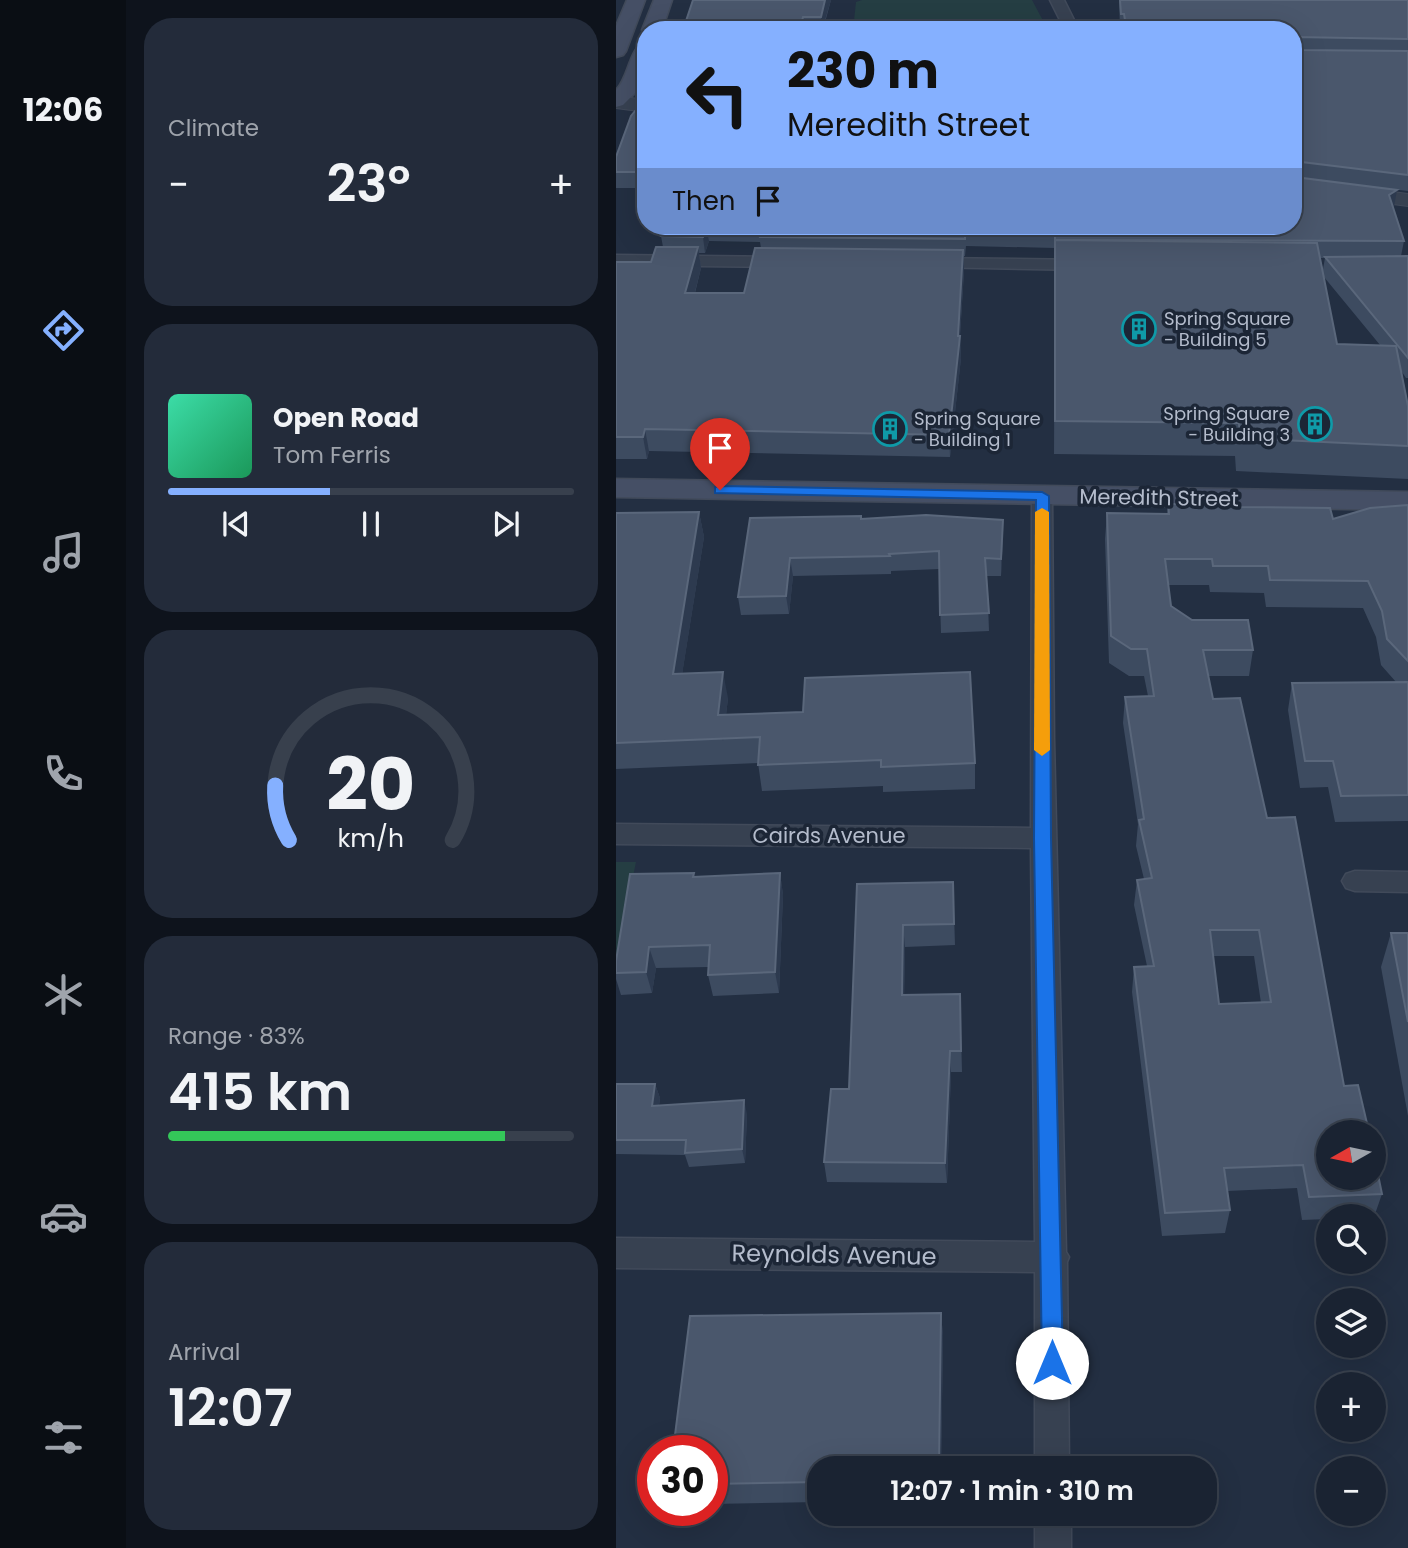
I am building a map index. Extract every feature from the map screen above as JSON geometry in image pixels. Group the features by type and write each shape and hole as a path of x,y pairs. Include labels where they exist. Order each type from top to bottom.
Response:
{"main road":[{"path":"616,51 636,0"},
{"path":"655,21 663,0"},
{"path":"616,102 633,85 637,74"},
{"name":"Meredith Street","path":"616,488 1408,501"}],"street":[{"path":"1057,0 1070,21"},
{"path":"616,102 637,105"},
{"path":"1302,186 1408,200"},
{"path":"616,260 804,262"},
{"path":"911,263 1102,265"},
{"path":"1042,496 1042,838 1052,1257 1052,1456"},
{"name":"Cairds Avenue","path":"616,834 1042,838"},
{"path":"1355,881 1408,882"},
{"name":"Reynolds Avenue","path":"616,1253 1052,1257"},
{"path":"1053,1526 1053,1548"}],"green space":[{"path":"1032,0 1043,21 854,21 856,2"},
{"path":"616,862 636,862 616,959"}],"building":[{"path":"693,0 825,0 821,17 803,17 802,21 686,21"},
{"path":"1120,0 1408,0 1408,39 1302,37 1302,21 1130,21 1125,20 1124,14 1121,14"},
{"path":"1302,50 1408,51 1408,175 1302,162"},
{"path":"637,110 637,172 616,172 616,157"},
{"path":"1302,178 1397,190 1389,195 1404,241 1055,240 1055,235 1302,235"},
{"path":"661,235 704,235 703,237"},
{"path":"965,235 965,239 760,237"},
{"path":"1055,240 1317,243 1337,344 1396,346 1408,406 1408,446 1240,438 1239,423 1055,421"},
{"path":"656,247 698,247 685,293 744,293 755,248 963,250 960,336 949,435 645,429 643,437 616,437 616,262 651,262"},
{"path":"1408,256 1408,358 1325,257"},
{"path":"1168,504 1238,504 1238,507 1330,508 1333,519 1370,508 1408,505 1408,661 1387,639 1382,611 1368,581 1270,580 1268,566 1213,566 1212,559 1165,559 1171,606 1192,620 1248,620 1253,650 1203,650 1213,699 1240,698 1267,818 1295,817 1344,1086 1358,1085 1366,1120 1316,1120 1316,1190 1381,1190 1382,1194 1309,1197 1303,1165 1224,1168 1230,1210 1165,1213 1134,967 1154,966 1137,880 1152,878 1139,820 1144,819 1125,697 1154,696 1147,649 1131,649 1111,636 1107,513 1169,514","holes":["1210,930 1259,930 1271,1002 1219,1004"]},
{"path":"699,512 673,674 723,672 718,715 803,712 805,678 970,672 975,763 881,767 881,760 758,765 760,737 616,743 616,513"},
{"path":"926,515 1003,520 1001,559 985,558 989,613 940,615 939,551 889,554 890,556 790,558 786,596 738,597 750,518 861,516 861,519"},
{"path":"1408,682 1408,795 1341,796 1333,761 1305,761 1292,683"},
{"path":"694,873 693,877 780,873 775,972 708,975 710,945 649,947 646,972 616,973 630,874"},
{"path":"953,882 954,924 903,925 902,995 960,994 961,1051 950,1051 945,1163 824,1162 831,1089 849,1089 857,884"},
{"path":"1391,933 1408,933 1408,1022"},
{"path":"616,1084 655,1084 652,1106 744,1100 742,1149 685,1153 686,1140 616,1140"},
{"path":"941,1313 939,1456 807,1456 807,1482 728,1484 728,1435 675,1435 690,1316"}],"slow traffic":[{"path":"1042,512 1042,750"}],"place":[{"name":"Spring Square - Building 5","path":"1139,329"},
{"name":"Spring Square - Building 3","path":"1315,424"},
{"name":"Spring Square - Building 1","path":"890,429"}],"route":[{"path":"720,490 1042,496 1042,838 1052,1363"}]}
